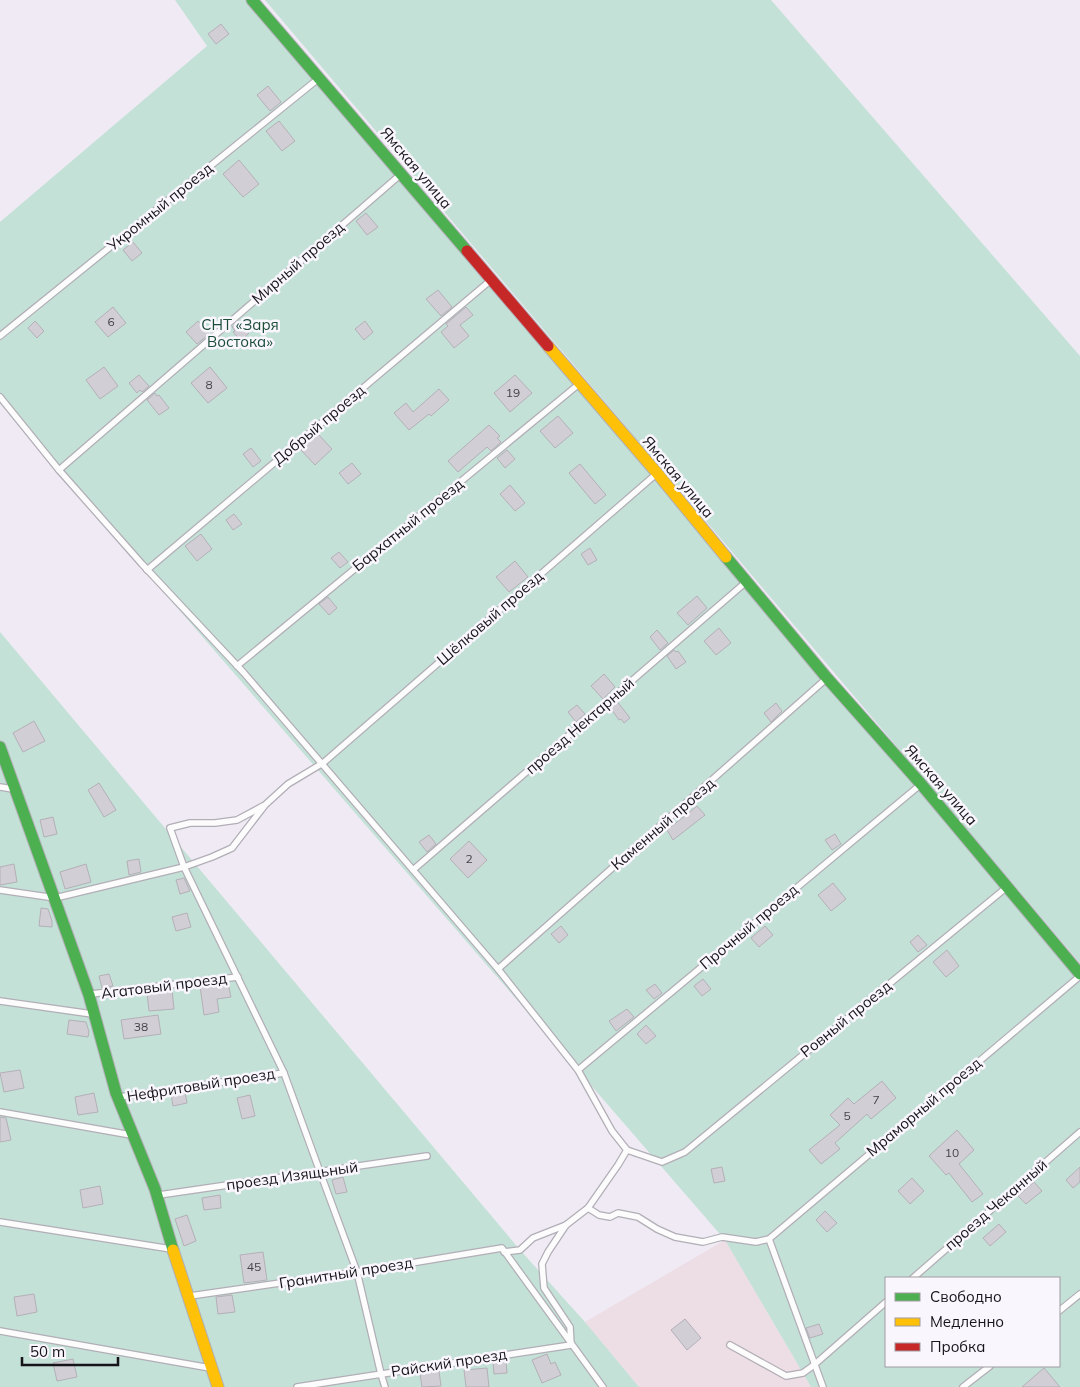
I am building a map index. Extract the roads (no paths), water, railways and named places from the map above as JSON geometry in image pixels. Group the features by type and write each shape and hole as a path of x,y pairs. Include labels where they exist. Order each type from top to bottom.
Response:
{"street":[{"name":"Ямская улица","path":"252,0 657,473 827,678 921,784 1080,975"},
{"path":"0,747 56,898 89,995 118,1098 135,1136 157,1195 218,1387"}],"lane":[{"name":"Укромный проезд","path":"0,336 319,78"},
{"name":"Мирный проезд","path":"59,470 402,173"},
{"name":"Добрый проезд","path":"147,570 490,280"},
{"name":"Бархатный проезд","path":"237,666 580,384"},
{"path":"0,397 59,470 147,570 237,666 498,969 578,1070 612,1131 628,1150 588,1208 566,1225 542,1264 544,1288 570,1327 571,1344"},
{"name":"Шёлковый проезд","path":"265,805 288,784 322,763 657,473"},
{"name":"проезд Нектарный","path":"413,870 747,581"},
{"name":"Каменный проезд","path":"498,969 827,678"},
{"name":"Прочный проезд","path":"578,1070 921,784"},
{"path":"0,787 16,789"},
{"path":"0,890 56,898 212,858 232,848 265,805"},
{"path":"265,805 237,820 215,823 190,823 170,828 184,866 284,1073 358,1272 385,1387"},
{"name":"Ровный проезд","path":"628,1150 662,1162 685,1152 1008,887"},
{"name":"Мраморный проезд","path":"769,1239 1080,975"},
{"name":"Агатовый проезд","path":"89,995 238,977"},
{"name":"Агатовый проезд","path":"0,1001 94,1014"},
{"name":"Нефритовый проезд","path":"118,1098 284,1073"},
{"path":"0,1112 135,1136"},
{"name":"проезд Чеканный","path":"914,1277 1080,1132"},
{"name":"проезд Изящьный","path":"157,1195 427,1156"},
{"path":"588,1208 599,1215 610,1217 618,1213 638,1217 657,1229 675,1237 703,1242 722,1236 756,1242 769,1239 823,1387"},
{"path":"0,1222 174,1250"},
{"name":"Гранитный проезд","path":"190,1296 503,1250 520,1250 533,1238 566,1225"},
{"path":"503,1250 603,1387"},
{"path":"1060,1310 1080,1294"},
{"path":"730,1345 786,1376 803,1373 885,1303"},
{"path":"0,1331 212,1368"},
{"name":"Райский проезд","path":"297,1387 571,1344"},
{"path":"963,1387 989,1367"}],"park label":[{"name":"СНТ «Заря Востока»","path":"240,334"}]}
